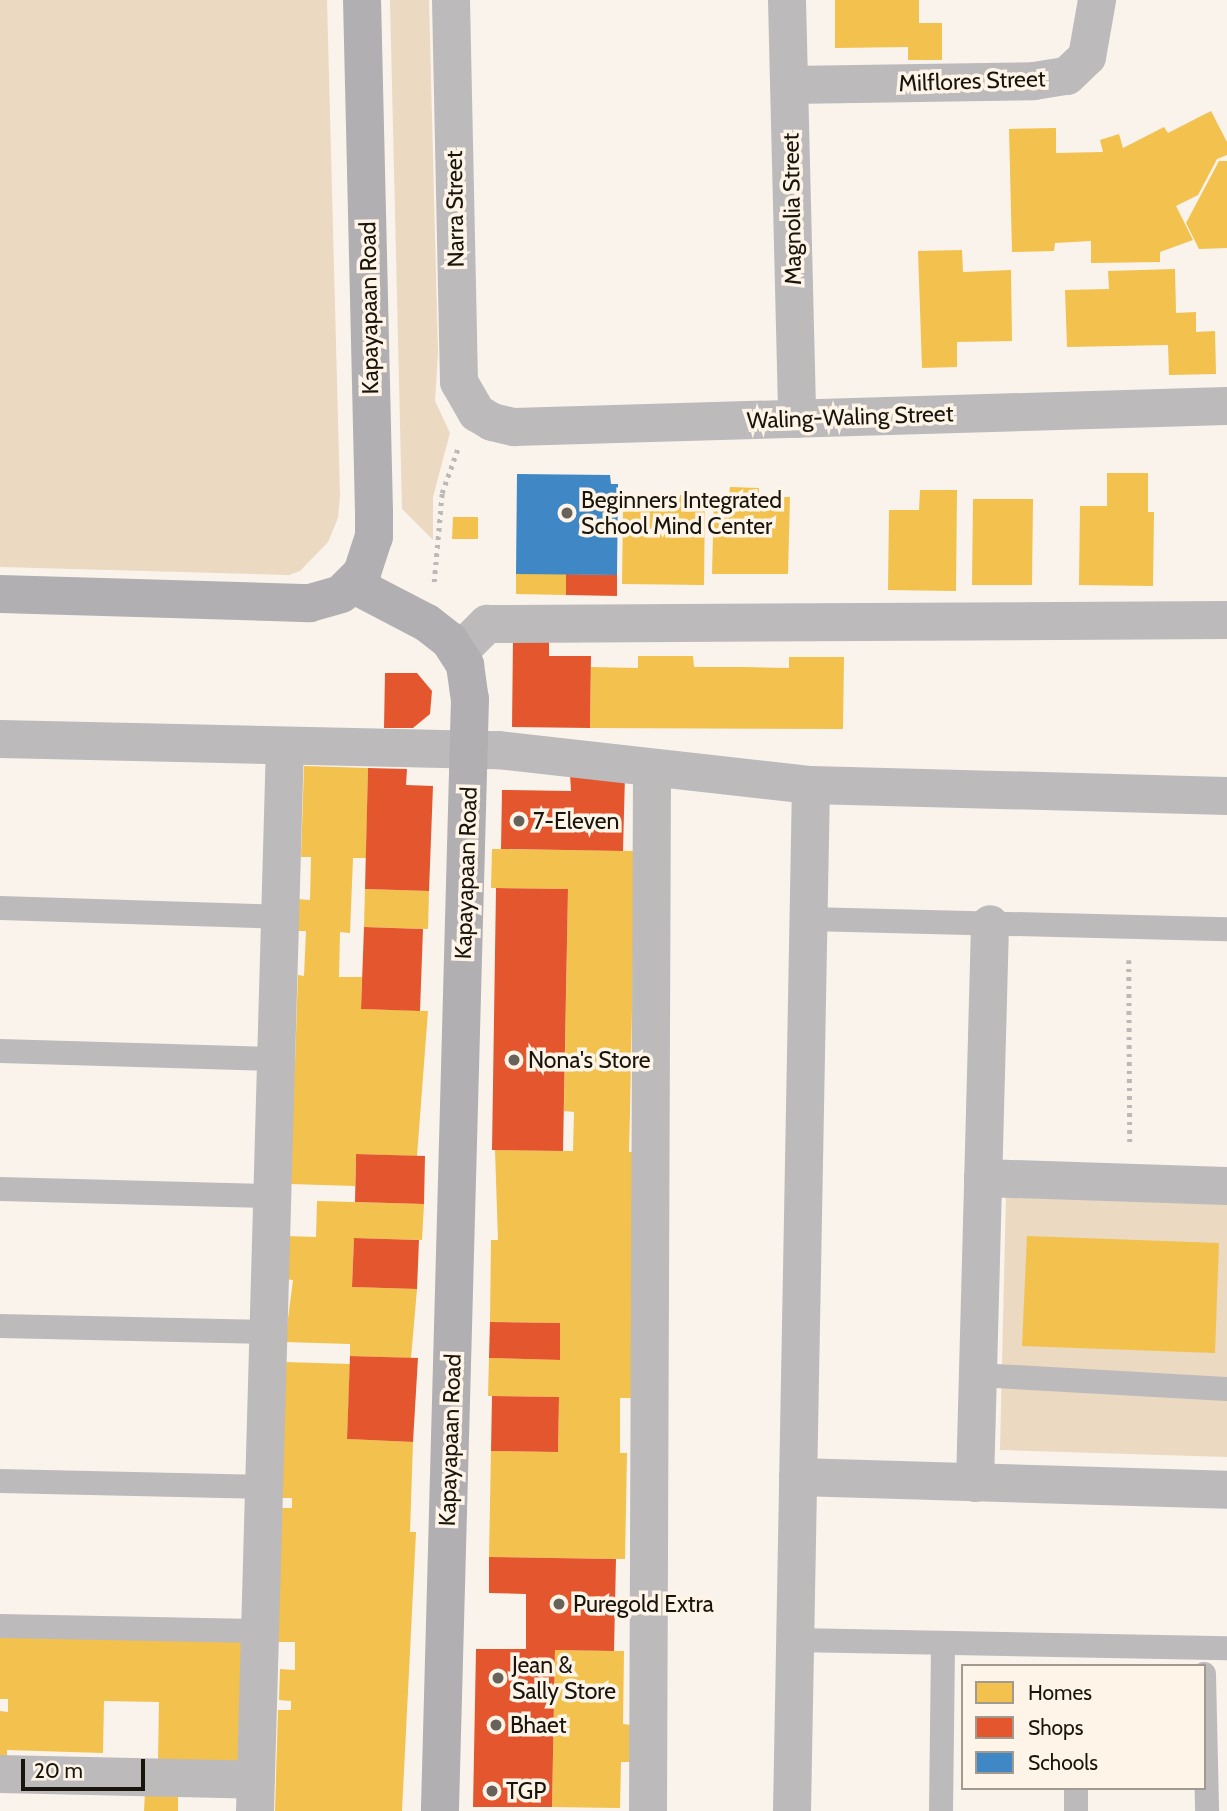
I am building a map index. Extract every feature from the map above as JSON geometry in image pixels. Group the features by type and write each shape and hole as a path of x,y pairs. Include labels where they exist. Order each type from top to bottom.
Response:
{"street":[{"name":"Kapayapaan Road","path":"354,585 371,546 374,512 362,0"},
{"name":"Narra Street","path":"451,0 459,382 477,413"},
{"name":"Magnolia Street","path":"787,0 797,419"},
{"name":"Milflores Street","path":"790,85 1034,81 1067,76 1087,57 1097,0"},
{"name":"Waling-Waling Street","path":"477,413 513,427 1227,406"},
{"path":"0,594 310,603 327,600 354,585 439,631 459,652 487,624 1227,620"},
{"name":"Kapayapaan Road","path":"440,1811 469,750 469,683 459,652"},
{"path":"0,739 498,750 652,771 811,785 1227,796"},
{"path":"0,1774 255,1795 285,746"},
{"path":"648,1811 652,771"},
{"path":"792,1811 811,785"},
{"path":"975,1483 990,923"},
{"path":"983,1178 1227,1186"},
{"path":"798,1477 1227,1490"}],"lane":[{"path":"0,908 280,917"},
{"path":"808,919 1227,929"},
{"path":"0,1051 276,1059"},
{"path":"0,1189 272,1196"},
{"path":"0,1326 268,1332"},
{"path":"978,1375 1227,1389"},
{"path":"0,1481 264,1487"},
{"path":"0,1626 260,1631"},
{"path":"795,1640 943,1643 1074,1656 1212,1654"},
{"path":"941,1811 943,1643"},
{"path":"1206,1765 1207,1811"},
{"path":"1076,1790 1076,1811"}],"path":[{"path":"438,540 445,478 477,413"},
{"path":"1129,927 1130,1183"}],"shaded area":[{"path":"0,0 327,0 340,496 338,518 328,542 300,571 289,575 0,567"},
{"path":"390,0 429,0 438,352 435,401 450,433 433,497 433,540 402,509"},
{"path":"1006,1193 1227,1200 1227,1457 1000,1450"}],"building: Homes":[{"path":"835,0 919,0 919,23 942,23 942,60 908,60 908,47 835,48"},
{"path":"1211,111 1227,142 1227,155 1217,159 1198,195 1176,206 1193,240 1160,252 1160,262 1091,263 1091,241 1055,243 1054,251 1012,252 1009,129 1056,128 1056,153 1103,152 1100,140 1119,134 1123,148 1164,127 1168,133"},
{"path":"1219,161 1227,161 1227,248 1199,249 1186,223"},
{"path":"962,250 963,272 1011,270 1012,341 957,342 957,367 922,368 918,251"},
{"path":"1175,269 1176,313 1196,312 1196,332 1215,331 1216,374 1169,375 1168,345 1067,347 1065,290 1109,289 1108,271"},
{"path":"1107,473 1148,473 1148,512 1154,512 1153,586 1079,585 1080,506 1107,506"},
{"path":"730,487 759,488 759,497 790,497 788,574 712,574 714,497 729,497"},
{"path":"920,490 957,490 956,591 888,590 889,510 919,510"},
{"path":"669,495 705,495 704,585 622,584 623,511 669,511"},
{"path":"973,499 1033,499 1032,585 972,585"},
{"path":"453,517 478,517 478,539 452,539"},
{"path":"516,574 566,574 566,595 516,594"},
{"path":"638,656 693,656 694,667 789,668 789,657 844,657 843,729 590,728 591,667 638,668"},
{"path":"304,766 368,768 366,858 353,858 350,933 340,932 339,977 362,977 361,1009 428,1011 417,1156 356,1154 355,1186 290,1184 290,1064 295,1065 298,975 304,976 306,931 295,931 296,899 310,900 311,857 301,857"},
{"path":"492,849 635,851 629,1152 637,1152 632,1398 620,1398 620,1453 627,1453 625,1559 489,1557 491,1451 558,1452 559,1397 488,1396 489,1358 560,1360 560,1323 490,1322 491,1240 498,1240 495,1150 573,1151 574,1112 564,1111 568,889 491,888"},
{"path":"365,889 429,891 428,929 364,927"},
{"path":"317,1201 424,1204 422,1240 354,1238 352,1287 417,1289 411,1358 350,1356 350,1344 285,1342 293,1280 285,1279 286,1236 316,1237"},
{"path":"1027,1236 1219,1243 1215,1353 1022,1346"},
{"path":"285,1362 350,1364 347,1439 413,1442 410,1532 416,1532 402,1811 275,1811 278,1710 291,1710 291,1701 279,1700 280,1669 295,1670 295,1642 277,1642 281,1508 292,1508 292,1498 281,1498"},
{"path":"0,1637 252,1642 249,1764 158,1762 159,1702 104,1701 103,1753 7,1750 7,1759 0,1759 0,1711 8,1712 8,1699 0,1699"},
{"path":"555,1650 624,1651 623,1724 631,1725 631,1762 621,1762 620,1808 552,1807"},
{"path":"145,1793 178,1794 178,1811 144,1811"}],"building: Shops":[{"path":"566,574 617,575 617,596 566,595"},
{"path":"513,638 549,638 549,656 591,656 590,728 512,727"},
{"path":"385,673 417,673 432,691 430,714 413,728 384,728"},
{"path":"368,768 407,769 406,785 433,786 429,891 365,889"},
{"path":"570,774 625,775 623,851 501,849 502,790 571,791"},
{"path":"496,888 568,889 563,1151 492,1150"},
{"path":"364,927 423,929 420,1011 361,1009"},
{"path":"356,1154 425,1156 424,1204 355,1202"},
{"path":"354,1238 419,1240 417,1289 352,1287"},
{"path":"490,1322 560,1323 560,1360 489,1358"},
{"path":"350,1356 418,1358 413,1442 347,1439"},
{"path":"492,1396 559,1397 558,1452 491,1451"},
{"path":"489,1557 616,1559 614,1651 555,1650 552,1807 473,1807 476,1649 526,1649 526,1594 489,1593"}],"building: Schools":[{"name":"Beginners Integrated School Mind Center","path":"517,474 610,475 611,484 618,484 617,575 516,574"}],"place":[{"name":"Beginners Integrated School Mind Center","path":"567,513"},
{"name":"7-Eleven","path":"519,821"},
{"name":"Nona's Store","path":"514,1060"},
{"name":"Puregold Extra","path":"559,1604"},
{"name":"Jean & Sally Store","path":"498,1678"},
{"name":"Bhaet","path":"496,1725"},
{"name":"TGP","path":"492,1791"}]}
